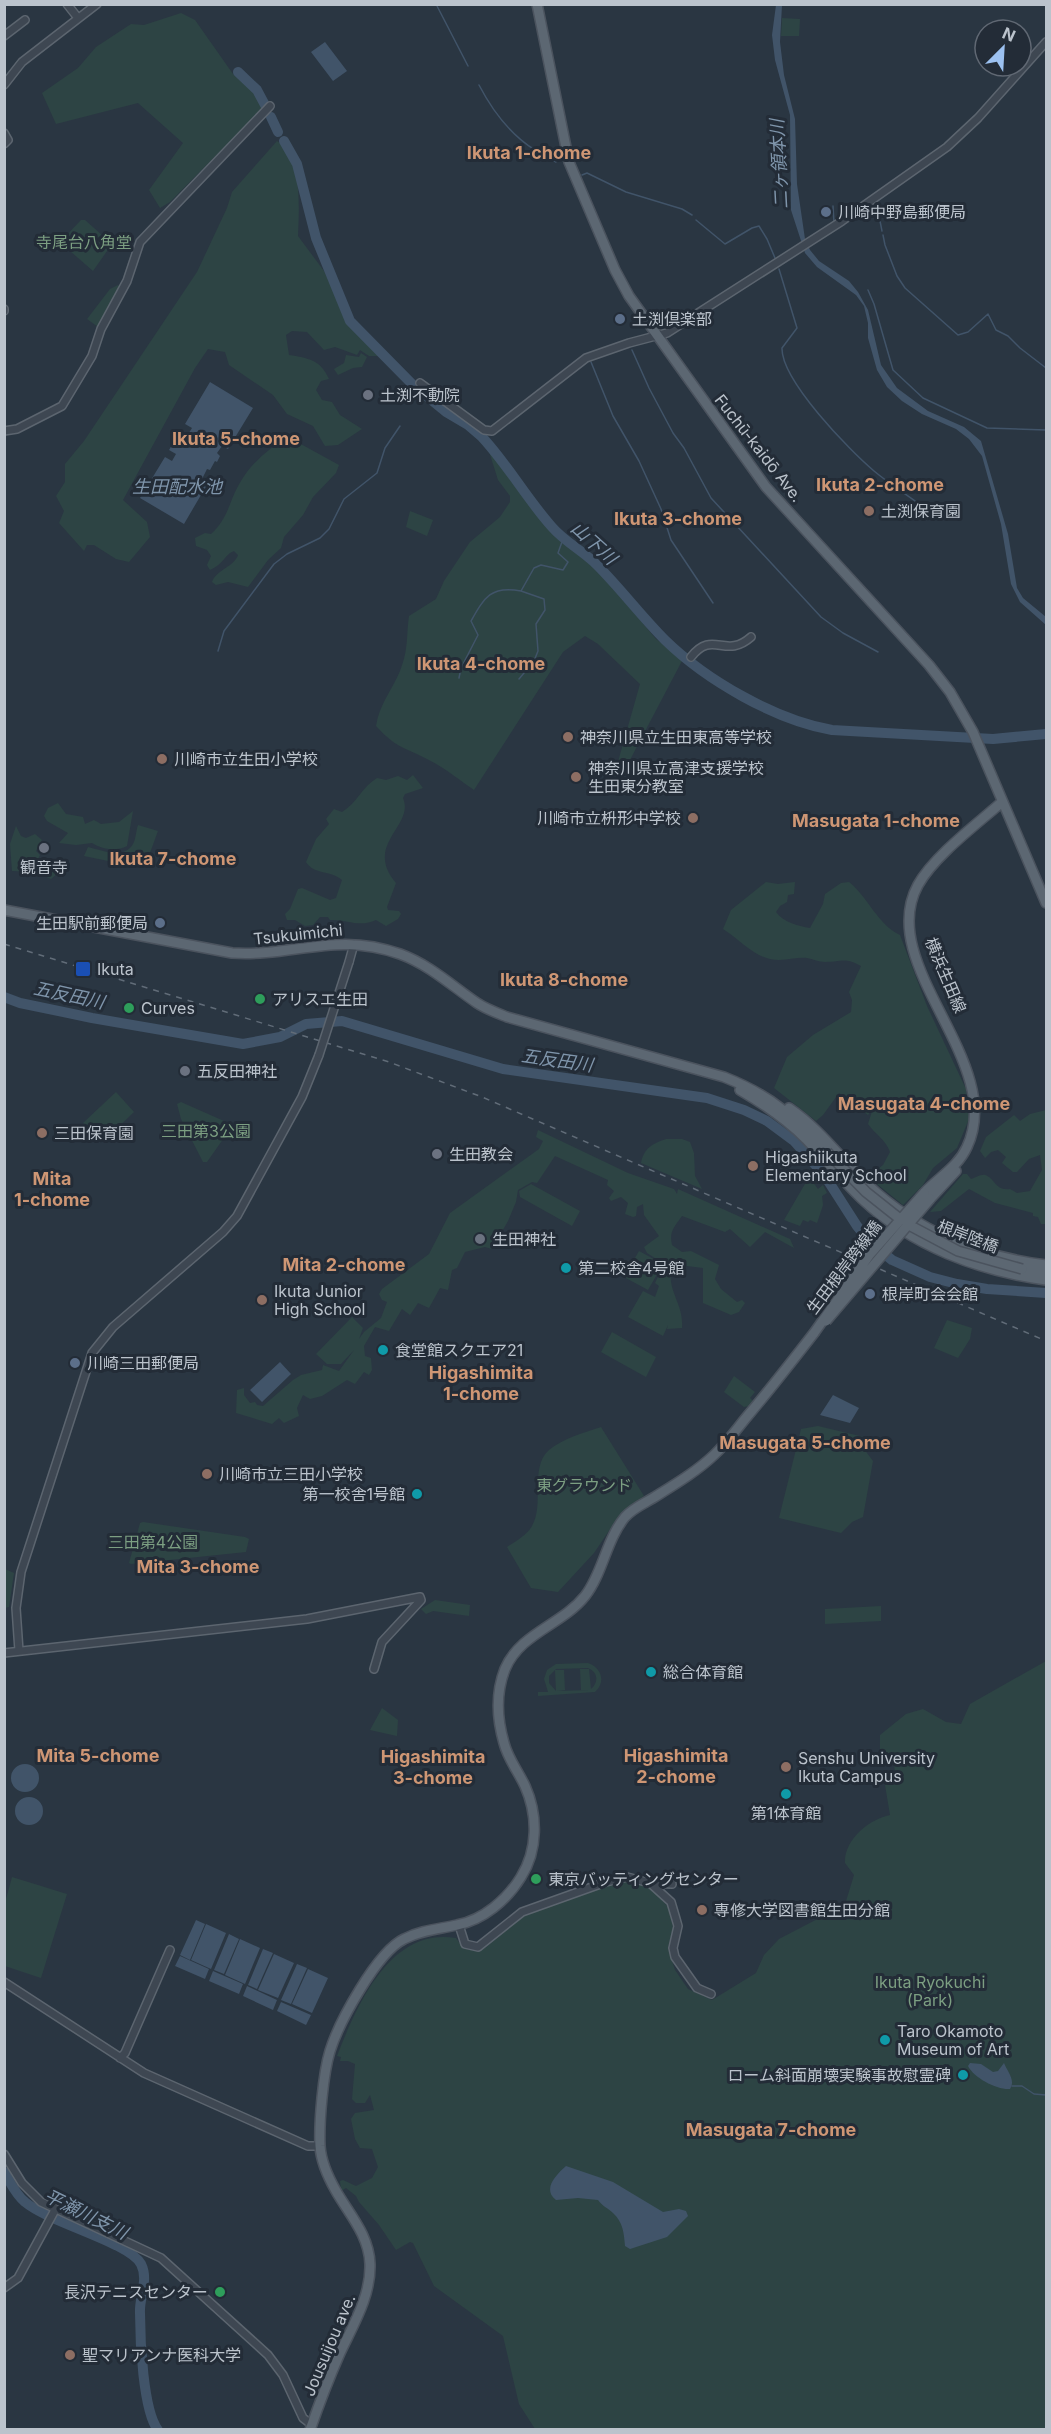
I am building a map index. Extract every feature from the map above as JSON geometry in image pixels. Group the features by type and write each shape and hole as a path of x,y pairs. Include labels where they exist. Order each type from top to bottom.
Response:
{"main road":[{"name":"Fuchū-kaidō Ave.","path":"537,4 569,162 615,270 656,336 766,487 938,676 957,702 975,737 1047,903"},
{"name":"横浜生田線","path":"903,1222 966,1160 980,1128 981,1102 979,1090 914,939 913,918 918,899 928,880 1002,802"},
{"name":"Tsukuimichi","path":"4,910 232,953 262,954 317,945 354,944 382,949 423,964 478,1004 507,1017 724,1077 758,1091 786,1111 827,1152"},
{"name":"Tsukuimichi","path":"646,1056 740,1090 769,1104 798,1123"},
{"path":"740,1090 794,1128 858,1195 899,1228 961,1259 1047,1280"},
{"path":"758,1091 773,1097 802,1117 868,1185 919,1224 977,1249 1047,1265"},
{"name":"根岸陸橋","path":"827,1152 866,1192 903,1222 958,1251 1022,1269 1047,1273"},
{"path":"858,1195 868,1185"},
{"name":"生田根岸跨線橋","path":"814,1333 870,1254 903,1222"},
{"path":"961,1259 967,1252 966,1245"},
{"path":"974,1263 972,1257 977,1249"},
{"name":"Jousuijou ave.","path":"311,2427 330,2375 364,2300 370,2275 370,2258 363,2235 334,2187 320,2146 324,2089 330,2050 338,2031 386,1952 402,1939 459,1925 485,1913 506,1897 521,1878 529,1861 534,1843 532,1808 526,1789 504,1742 498,1710 501,1681 509,1661 530,1638 587,1594 617,1529 625,1517 635,1508 694,1472 713,1456 776,1383 814,1333"}],"street":[{"path":"67,4 78,18"},
{"path":"4,85 22,62 97,4"},
{"path":"4,36 25,20"},
{"path":"420,383 488,432 586,358 667,333 882,195 947,147 978,118 1047,42"},
{"path":"4,431 17,429 62,406 92,356 101,329 128,281 140,242 270,106"},
{"path":"4,133 8,140 4,144"},
{"path":"691,657 698,648 707,643 733,647 743,644 751,637"},
{"path":"18,1651 16,1615 21,1572 92,1353 114,1327 223,1232 237,1216 302,1097 319,1055 354,944"},
{"path":"4,1653 307,1618 420,1597 421,1600 388,1632 382,1642 374,1669"},
{"path":"459,1925 465,1944 478,1947 522,1912 618,1879 627,1877 650,1883 672,1884"},
{"path":"650,1883 670,1902 674,1910 678,1926 673,1948 675,1957 698,1988 711,1994"},
{"path":"120,2058 125,2053 170,1950"},
{"path":"4,1982 144,2073 308,2146 320,2146"},
{"path":"4,2154 28,2191 53,2215 140,2247 161,2258 267,2354 284,2375 303,2418 311,2427"},
{"path":"4,2288 18,2278 53,2215"}],"green space":[{"path":"181,13 195,20 233,74 253,91 262,109 170,202 160,208 149,190 183,143 138,103 56,124 42,93 78,68 96,47 131,24 144,25"},
{"path":"782,18 800,19 799,36 781,36"},
{"path":"277,141 285,148 291,159 298,184 298,236 324,271 349,322 380,356 369,356 360,350 357,355 335,347 324,350 307,332 292,331 286,335 289,355 308,359 322,368 329,379 321,381 316,390 322,400 332,402 340,415 362,429 338,445 325,446 313,426 287,414 273,395 229,365 225,352 208,349 195,368 123,500 147,522 150,537 129,562 116,559 94,545 87,545 84,551 59,523 64,511 56,496 65,482 65,464 84,441 197,272 227,208 232,192"},
{"name":"寺尾台八角堂","path":"81,220 85,220 112,244 93,271 62,244 62,240"},
{"path":"118,285 120,287 98,327 87,319 110,289"},
{"path":"361,353 367,357 362,367 353,368 338,375 334,369 344,363 346,355 359,357"},
{"path":"288,437 339,465 336,473 313,497 303,515 284,537 281,548 268,560 248,587 228,582 216,585 212,582 214,578 238,555 234,551 231,552 210,570 207,565 211,556 207,550 196,546 195,538 205,533 211,534 217,528 245,474 268,451"},
{"path":"487,445 524,497 550,528 593,564 656,639 683,659 611,796 610,790 640,684 598,644 585,636 563,652 474,790 439,766 394,743 376,726 380,711 403,663 409,616 436,599 444,581 470,542 500,517 510,502 510,496 498,480"},
{"path":"410,511 433,520 427,536 406,527"},
{"path":"413,775 423,788 405,794 402,818 387,846 385,857 387,869 396,883 387,907 388,910 399,911 401,914 398,919 386,926 376,920 359,923 330,920 328,917 320,917 313,925 305,926 295,920 287,920 285,914 290,909 298,889 302,888 330,900 336,898 342,880 313,869 306,862 316,839 329,824 326,819 334,809 342,812 377,778 386,780 398,776 407,780"},
{"path":"58,803 66,814 83,817 85,824 94,820 101,824 119,822 133,811 127,846 113,849 92,843 76,845 59,843 68,833 47,821 44,816 48,808"},
{"path":"138,825 158,831 147,861 118,863 84,856 88,847 112,853 124,852 134,842"},
{"path":"16,826 21,836 26,838 35,834 42,840 36,851 40,855 36,863 38,866 50,866 57,874 51,879 35,872 12,871 10,844"},
{"path":"766,882 778,884 795,882 794,894 788,895 787,902 776,912 787,921 810,928 823,904 825,894 841,883 849,882 856,888 879,918 900,935 927,1006 966,1089 969,1119 957,1148 933,1168 923,1185 903,1205 872,1180 873,1173 883,1165 890,1152 868,1124 873,1108 868,1115 839,1093 816,1121 774,1088 787,1057 813,1035 851,1012 852,1000 849,992 861,966 847,961 823,962 807,958 770,959 751,950 723,929 731,910"},
{"path":"116,1092 134,1112 105,1140 93,1134 83,1123"},
{"name":"三田第3公園","path":"181,1102 233,1125 207,1162 203,1162 181,1119 177,1104"},
{"path":"1046,1110 1046,1224 1041,1224 1033,1213 995,1203 969,1189 941,1211 930,1212 963,1174 967,1174 971,1179 985,1175 1001,1188 1017,1193 1030,1191 1042,1170 1040,1155 1029,1159 1017,1172 1013,1172 1002,1163 1006,1157 998,1150 991,1152 985,1158 980,1151 986,1137 1014,1115 1020,1121 1030,1114"},
{"path":"538,1130 628,1173 674,1189 677,1194 678,1189 790,1239 794,1248 765,1232 750,1247 730,1229 725,1232 682,1216 672,1233 672,1245 682,1252 691,1251 719,1265 715,1279 721,1289 737,1302 742,1300 745,1303 739,1312 731,1315 703,1303 703,1268 679,1265 671,1270 671,1278 681,1312 682,1328 667,1329 668,1325 663,1336 628,1317 643,1291 655,1297 659,1286 655,1283 664,1264 647,1253 644,1247 659,1236 644,1215 643,1204 637,1207 636,1216 625,1214 628,1203 621,1197 611,1201 609,1198 614,1191 607,1185 608,1180 555,1156 537,1183 532,1182 518,1190 508,1221 492,1249 485,1247 465,1252 457,1268 452,1270 448,1290 440,1288 429,1308 418,1303 410,1315 402,1309 389,1331 375,1327 364,1346 365,1356 371,1358 372,1370 369,1375 364,1372 355,1384 347,1380 322,1396 310,1399 303,1395 297,1408 299,1416 284,1423 279,1418 272,1424 236,1413 237,1390 244,1388 244,1395 250,1403 255,1402 263,1406 301,1375 322,1370 323,1365 339,1371 354,1350 341,1364 327,1364 316,1354 352,1317 363,1328 359,1339 381,1318 387,1302 382,1300 379,1294 382,1289 429,1254 450,1213 539,1149 543,1141 536,1137"},
{"path":"666,1139 682,1139 690,1142 694,1153 695,1176 702,1189 641,1163 649,1147"},
{"path":"809,1177 818,1189 823,1185 827,1193 822,1196 823,1205 817,1223 803,1220 800,1226 784,1220"},
{"path":"531,1184 580,1211 572,1226 520,1197 519,1191"},
{"path":"639,1251 663,1264 648,1290 624,1277"},
{"path":"947,1320 972,1328 970,1339 958,1358 934,1348"},
{"path":"612,1332 656,1357 646,1377 601,1352"},
{"path":"734,1376 755,1392 750,1398 753,1401 749,1406 744,1407 724,1392"},
{"path":"818,1426 864,1437 864,1449 873,1461 863,1517 852,1522 841,1533 779,1518 801,1429"},
{"name":"東グラウンド","path":"601,1427 644,1496 619,1516 594,1553 558,1592 531,1588 507,1547 527,1532 536,1517 538,1476 543,1458 549,1450 561,1442"},
{"name":"三田第4公園","path":"140,1523 249,1539 246,1552 131,1564 129,1563"},
{"path":"5,1569 14,1573 9,1607 5,1608"},
{"path":"435,1600 470,1605 469,1616 433,1611 426,1614 421,1609"},
{"path":"881,1606 881,1621 825,1624 825,1609"},
{"name":"Ikuta Ryokuchi (Park)","path":"1046,1661 1046,2429 535,2429 519,2404 503,2336 434,2286 413,2243 410,2242 396,2250 356,2196 346,2188 341,2191 340,2181 343,2180 356,2186 372,2178 378,2167 372,2149 360,2148 355,2139 351,2119 355,2113 374,2110 370,2095 365,2103 356,2103 352,2099 355,2064 340,2061 341,2057 337,2056 366,1993 395,1957 412,1945 433,1938 456,1938 469,1950 485,1948 530,1911 629,1881 640,1883 655,1892 669,1908 673,1928 668,1948 675,1970 688,1989 712,2000 756,1973 764,1955 779,1939 829,1913 843,1911 854,1875 845,1863 849,1846 867,1826 890,1815 885,1785 895,1771 892,1755 880,1749 880,1735 906,1714 923,1709 946,1722 961,1724 970,1704"},
{"path":"588,1663 593,1665 601,1676 601,1684 595,1692 538,1696 538,1692 548,1692 544,1679 547,1670 556,1664","holes":["588,1668 591,1670 595,1675 596,1680 591,1689 589,1669 580,1669 581,1690 589,1690 557,1691 565,1690 564,1670 556,1669","555,1670 556,1691 549,1683 549,1676"]},
{"path":"382,1708 398,1720 397,1736 370,1730"},
{"path":"12,1877 67,1894 41,1978 5,1966 5,1903"}],"water":[{"path":"776,5 782,5 780,42 784,75 795,119 797,184 805,239 819,261 849,281 858,292 868,310 881,365 897,388 928,411 964,427 981,441 1008,534 1017,588 1023,598 1046,617 1046,625 1020,602 1011,584 1001,524 982,456 969,439 956,429 922,414 902,401 887,387 877,370 868,338 868,323 864,306 856,295 817,267 805,253 791,210 790,115 775,60 772,35"},
{"path":"325,42 347,71 333,81 311,52"},
{"name":"生田配水池","path":"210,382 253,408 228,449 222,446 217,453 220,456 217,462 215,461 210,470 207,469 202,479 208,483 184,524 140,498 165,457 172,461 176,454 169,450 180,432 187,436 192,428 185,424"},
{"path":"280,1362 291,1374 262,1402 250,1390"},
{"path":"833,1395 859,1408 850,1423 820,1415"},
{"path":"25,1764 35,1768 39,1778 35,1788 25,1792 15,1788 11,1778 15,1768"},
{"path":"29,1797 39,1801 43,1811 39,1821 29,1825 19,1821 15,1811 19,1801"},
{"path":"196,1920 205,1924 190,1960 180,1955"},
{"path":"206,1924 226,1933 211,1969 191,1960"},
{"path":"229,1934 239,1939 224,1974 214,1970"},
{"path":"240,1939 260,1948 245,1984 225,1975"},
{"path":"263,1949 273,1953 257,1989 248,1985"},
{"path":"274,1954 294,1963 278,1998 258,1990"},
{"path":"180,1956 209,1969 205,1979 175,1966"},
{"path":"297,1964 307,1968 291,2004 281,2000"},
{"path":"308,1969 328,1978 312,2013 292,2004"},
{"path":"213,1971 243,1984 239,1994 209,1981"},
{"path":"247,1986 277,2000 273,2010 243,1996"},
{"path":"281,2002 311,2015 306,2025 277,2011"},
{"path":"970,2063 981,2064 993,2072 998,2071 1004,2063 1012,2079 1012,2086 1010,2089 999,2088 980,2079 968,2066"},
{"path":"566,2166 613,2182 663,2212 679,2209 686,2211 688,2216 667,2237 630,2249 625,2246 619,2220 598,2200 578,2198 556,2200 552,2196 550,2187 552,2182"}],"waterway":[{"path":"436,4 468,66"},
{"name":"山下川","path":"238,72 257,90 265,105"},
{"path":"479,85 503,121 535,150"},
{"name":"山下川","path":"271,117 278,132"},
{"name":"山下川","path":"284,141 297,164 316,238 350,321 413,385 482,437 552,527 597,565 656,631 700,670 765,708 810,725 832,730 993,739 1046,734"},
{"path":"540,153 556,162"},
{"path":"582,175 587,173 626,192 682,209 692,215"},
{"path":"833,206 834,223"},
{"path":"877,206 882,231"},
{"path":"696,220 725,244 759,226 775,258"},
{"path":"883,235 897,276 905,288 958,335 968,332 988,314 996,330 1008,336 1046,368"},
{"path":"779,269 797,328 782,348 785,362 804,396 834,432 863,461 930,512"},
{"path":"868,290 893,370 923,398 987,428 1046,430"},
{"path":"632,350 673,433 684,448 711,498 821,617 843,633 878,652"},
{"path":"591,362 613,416 639,461 661,509 671,540 713,603"},
{"path":"218,651 224,631 274,564 287,554 320,538 329,529 344,499 377,473 385,448 400,426"},
{"path":"519,679 534,661 538,651 536,624 545,610 544,599 521,591 534,568 541,565 563,570 568,562 558,553 563,539"},
{"path":"459,678 461,668 478,635 471,621 480,606 495,592 521,591"},
{"name":"五反田川","path":"4,997 20,1003 92,1018 243,1044 280,1037 306,1024 342,1021 503,1069 707,1098 744,1110 767,1121 794,1141 825,1176 857,1226 871,1243 892,1260 930,1277 957,1284 987,1289 1046,1293"},
{"path":"926,2044 947,2054"},
{"path":"1012,2086 1022,2086 1034,2094 1046,2095"},
{"name":"平瀬川支川","path":"4,2172 25,2202 37,2210 121,2248 134,2256 141,2264 144,2276 140,2307 143,2374 149,2407 158,2430"}],"railway":[{"path":"4,944 389,1062 482,1097 1046,1341"}],"place":[{"name":"川崎中野島郵便局","path":"826,212"},
{"name":"土渕倶楽部","path":"620,319"},
{"name":"土渕不動院","path":"368,395"},
{"name":"土渕保育園","path":"869,511"},
{"name":"神奈川県立生田東高等学校","path":"568,737"},
{"name":"川崎市立生田小学校","path":"162,759"},
{"name":"神奈川県立高津支援学校 生田東分教室","path":"576,777"},
{"name":"川崎市立枡形中学校","path":"693,818"},
{"name":"観音寺","path":"44,848"},
{"name":"生田駅前郵便局","path":"160,923"},
{"name":"Ikuta","path":"83,969"},
{"name":"アリスエ生田","path":"260,999"},
{"name":"Curves","path":"129,1008"},
{"name":"五反田神社","path":"185,1071"},
{"name":"三田保育園","path":"42,1133"},
{"name":"生田教会","path":"437,1154"},
{"name":"Higashiikuta Elementary School","path":"753,1166"},
{"name":"生田神社","path":"480,1239"},
{"name":"第二校舎4号館","path":"566,1268"},
{"name":"根岸町会会館","path":"870,1294"},
{"name":"Ikuta Junior High School","path":"262,1300"},
{"name":"食堂館スクエア21","path":"383,1350"},
{"name":"川崎三田郵便局","path":"75,1363"},
{"name":"川崎市立三田小学校","path":"207,1474"},
{"name":"第一校舎1号館","path":"417,1494"},
{"name":"総合体育館","path":"651,1672"},
{"name":"Senshu University Ikuta Campus","path":"786,1767"},
{"name":"第1体育館","path":"786,1794"},
{"name":"東京バッティングセンター","path":"536,1879"},
{"name":"専修大学図書館生田分館","path":"702,1910"},
{"name":"Taro Okamoto Museum of Art","path":"885,2040"},
{"name":"ローム斜面崩壊実験事故慰霊碑","path":"963,2075"},
{"name":"長沢テニスセンター","path":"220,2292"},
{"name":"聖マリアンナ医科大学","path":"70,2355"}],"district":[{"name":"Ikuta 1-chome","path":"529,152"},
{"name":"Ikuta 5-chome","path":"236,438"},
{"name":"Ikuta 2-chome","path":"880,484"},
{"name":"Ikuta 3-chome","path":"678,518"},
{"name":"Ikuta 4-chome","path":"481,663"},
{"name":"Masugata 1-chome","path":"876,820"},
{"name":"Ikuta 7-chome","path":"173,858"},
{"name":"Ikuta 8-chome","path":"564,979"},
{"name":"Masugata 4-chome","path":"924,1103"},
{"name":"Mita 1-chome","path":"52,1188"},
{"name":"Mita 2-chome","path":"344,1264"},
{"name":"Higashimita 1-chome","path":"481,1382"},
{"name":"Masugata 5-chome","path":"805,1442"},
{"name":"Mita 3-chome","path":"198,1566"},
{"name":"Mita 5-chome","path":"98,1755"},
{"name":"Higashimita 2-chome","path":"676,1765"},
{"name":"Higashimita 3-chome","path":"433,1766"},
{"name":"Masugata 7-chome","path":"771,2129"}],"water label":[{"name":"二ヶ領本川","path":"779,164"}]}
